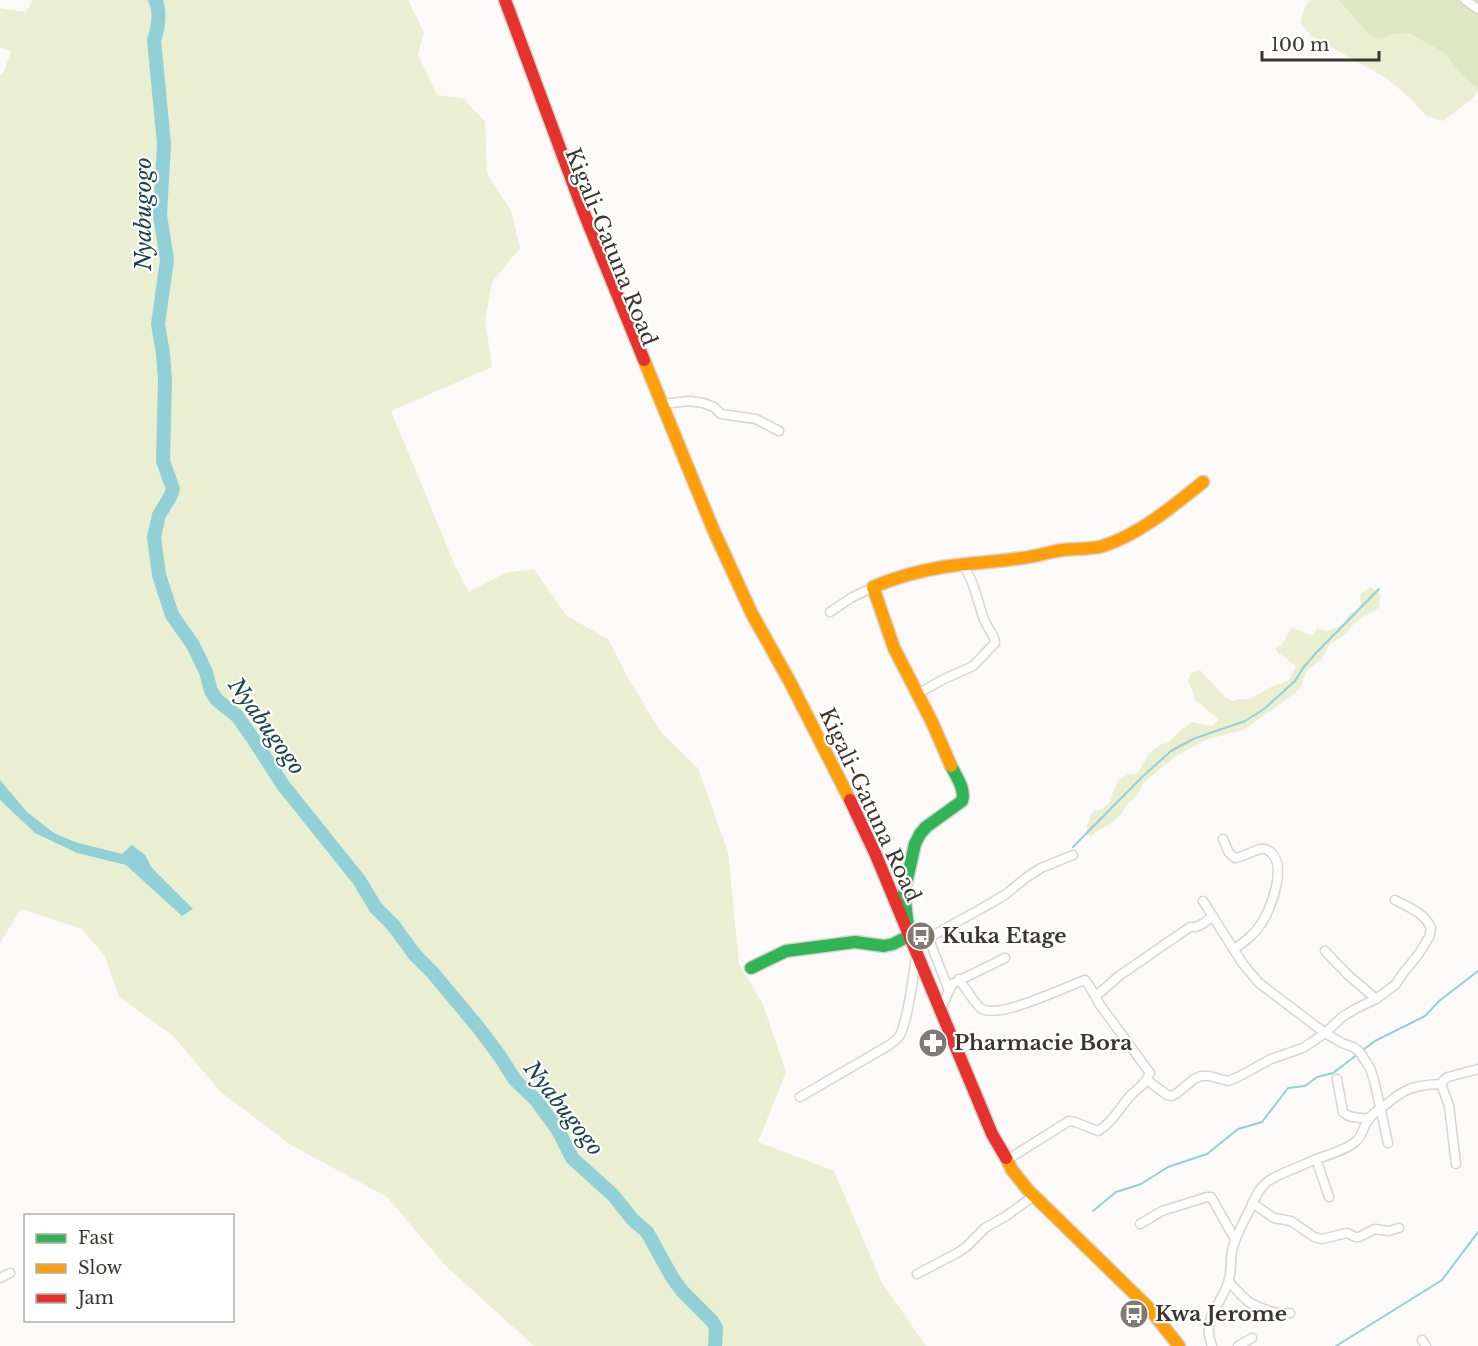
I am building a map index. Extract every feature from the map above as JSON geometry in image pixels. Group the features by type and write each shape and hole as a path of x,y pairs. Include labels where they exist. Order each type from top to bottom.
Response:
{"main road":[{"name":"Kigali-Gatuna Road","path":"498,0 580,227 641,375 675,450 702,502"},
{"name":"Kigali-Gatuna Road","path":"506,0 584,213 702,502 753,614 850,800 875,854 992,1134 1012,1170 1034,1196 1148,1307 1179,1346"},
{"path":"751,968 786,951 855,942 884,946 909,936 904,893 915,844 926,827 962,801 964,797 894,648 873,587 910,573 932,568 1018,559 1062,550 1106,545 1155,518 1203,482"}],"street":[{"path":"1465,0 1478,9"},
{"path":"662,404 690,401 704,403 714,407 721,414 756,419 779,431"},
{"path":"917,694 973,666 995,643 971,578 962,564"},
{"path":"830,612 873,587"},
{"path":"1223,839 1229,853 1235,858 1242,858 1258,849 1265,849 1271,854 1278,867 1278,878 1267,915 1260,927 1234,949"},
{"path":"949,991 930,937 1006,894 1041,868 1072,855"},
{"path":"1147,1080 1167,1095 1172,1096 1194,1078 1209,1076 1228,1080 1238,1077 1271,1059 1303,1048 1325,1033 1342,1017 1376,999 1395,985 1412,964 1429,937 1431,928 1421,915 1395,900"},
{"path":"1203,901 1243,964 1259,982 1325,1033 1359,1051 1370,1068 1374,1080 1388,1143"},
{"path":"1096,996 1119,976 1190,927 1196,927 1213,916"},
{"path":"1325,951 1376,999"},
{"path":"801,1097 894,1042 899,1035 910,994 916,953"},
{"path":"940,1011 952,984 1005,958"},
{"path":"959,980 979,1008 984,1011 1026,1004 1085,980 1150,1073 1147,1080 1114,1117 1098,1131 1069,1121 1007,1160"},
{"path":"1212,1346 1208,1336 1208,1325 1229,1282 1235,1239 1259,1191 1268,1182 1354,1143 1360,1137 1368,1119 1402,1091 1415,1086 1441,1084 1448,1077 1478,1070"},
{"path":"1337,1079 1343,1112 1354,1118 1368,1119"},
{"path":"1441,1084 1449,1106 1456,1164"},
{"path":"1316,1159 1329,1197"},
{"path":"917,1274 957,1254 992,1223 1034,1196"},
{"path":"1140,1224 1162,1211 1211,1197 1235,1239"},
{"path":"1252,1203 1274,1218 1291,1221 1314,1237 1322,1239 1347,1233 1355,1238 1375,1229 1389,1231 1399,1228"},
{"path":"0,1278 10,1273"},
{"path":"1229,1282 1249,1302 1274,1313 1290,1314"},
{"path":"1239,1346 1252,1338"}],"green space":[{"path":"33,0 408,0 424,32 418,55 437,95 463,98 485,122 487,173 511,211 520,248 492,282 485,321 492,367 391,411 456,568 469,592 505,573 534,569 567,616 608,639 631,683 661,732 698,768 728,852 739,964 763,1004 786,1072 758,1142 834,1171 881,1281 926,1346 534,1346 445,1265 387,1197 291,1145 221,1092 172,1035 119,997 105,956 82,929 21,909 0,943 0,76 11,52 0,47 0,8 26,12"},
{"path":"1311,0 1338,0 1378,39 1409,33 1446,54 1459,72 1478,89 1473,98 1443,121 1427,116 1386,78 1310,35 1300,22 1306,5"},
{"path":"1338,0 1478,0 1478,89 1459,72 1446,54 1409,33 1378,39 1369,34"},
{"path":"1371,587 1379,593 1379,608 1360,618 1348,632 1329,645 1322,659 1306,671 1300,689 1244,730 1208,739 1176,756 1143,783 1137,796 1118,818 1092,836 1086,835 1093,811 1109,803 1117,781 1128,774 1138,772 1150,752 1168,743 1192,722 1211,726 1218,721 1194,699 1188,681 1195,671 1200,670 1226,698 1233,701 1250,699 1289,680 1296,666 1276,651 1276,648 1282,644 1292,627 1313,635 1317,628 1326,631 1338,627 1346,622 1350,613 1360,606 1360,594"}],"water":[{"path":"0,780 27,812 54,833 75,842 122,854 132,845 145,855 152,868 193,909 182,916 126,865 77,853 35,833 0,800"}],"waterway":[{"name":"Nyabugogo","path":"155,0 158,20 154,40 164,144 160,215 167,260 158,324 165,380 163,461 173,489 159,515 154,537 159,575 172,615 193,645 206,672 211,691 217,700 237,716 283,785 359,880 376,908 393,925 415,955 478,1027 515,1080 536,1100 558,1130 572,1158 613,1195 633,1220 647,1232 682,1291 712,1321 716,1328 715,1346"},
{"path":"1073,847 1171,751 1193,739 1245,721 1264,709 1295,681 1316,653 1379,589"},
{"path":"1363,1050 1375,1041 1425,1016 1439,1001 1478,971"},
{"path":"1093,1211 1116,1192 1141,1184 1168,1167 1207,1154 1238,1129 1262,1122 1288,1088 1305,1086 1317,1077 1333,1073 1358,1054"},
{"path":"1336,1346 1442,1280 1478,1232"}],"traffic: fast":[{"path":"751,968 786,951 855,942 884,946 909,936 904,893 915,844 926,827 962,801 963,797 962,788 951,766"}],"traffic: slow":[{"path":"644,360 713,529 752,614 790,682 850,800"},
{"path":"951,766 932,722 894,648 873,587 925,570 1103,546 1143,527 1203,482"},
{"path":"1006,1158 1012,1170 1028,1190 1148,1307 1179,1346"}],"traffic: jam":[{"path":"505,0 584,213 644,360"},
{"path":"850,800 875,853 992,1134 1006,1158"}],"place":[{"name":"Kuka Etage","path":"921,936"},
{"name":"Pharmacie Bora","path":"933,1043"},
{"name":"Kwa Jerome","path":"1134,1314"}]}
